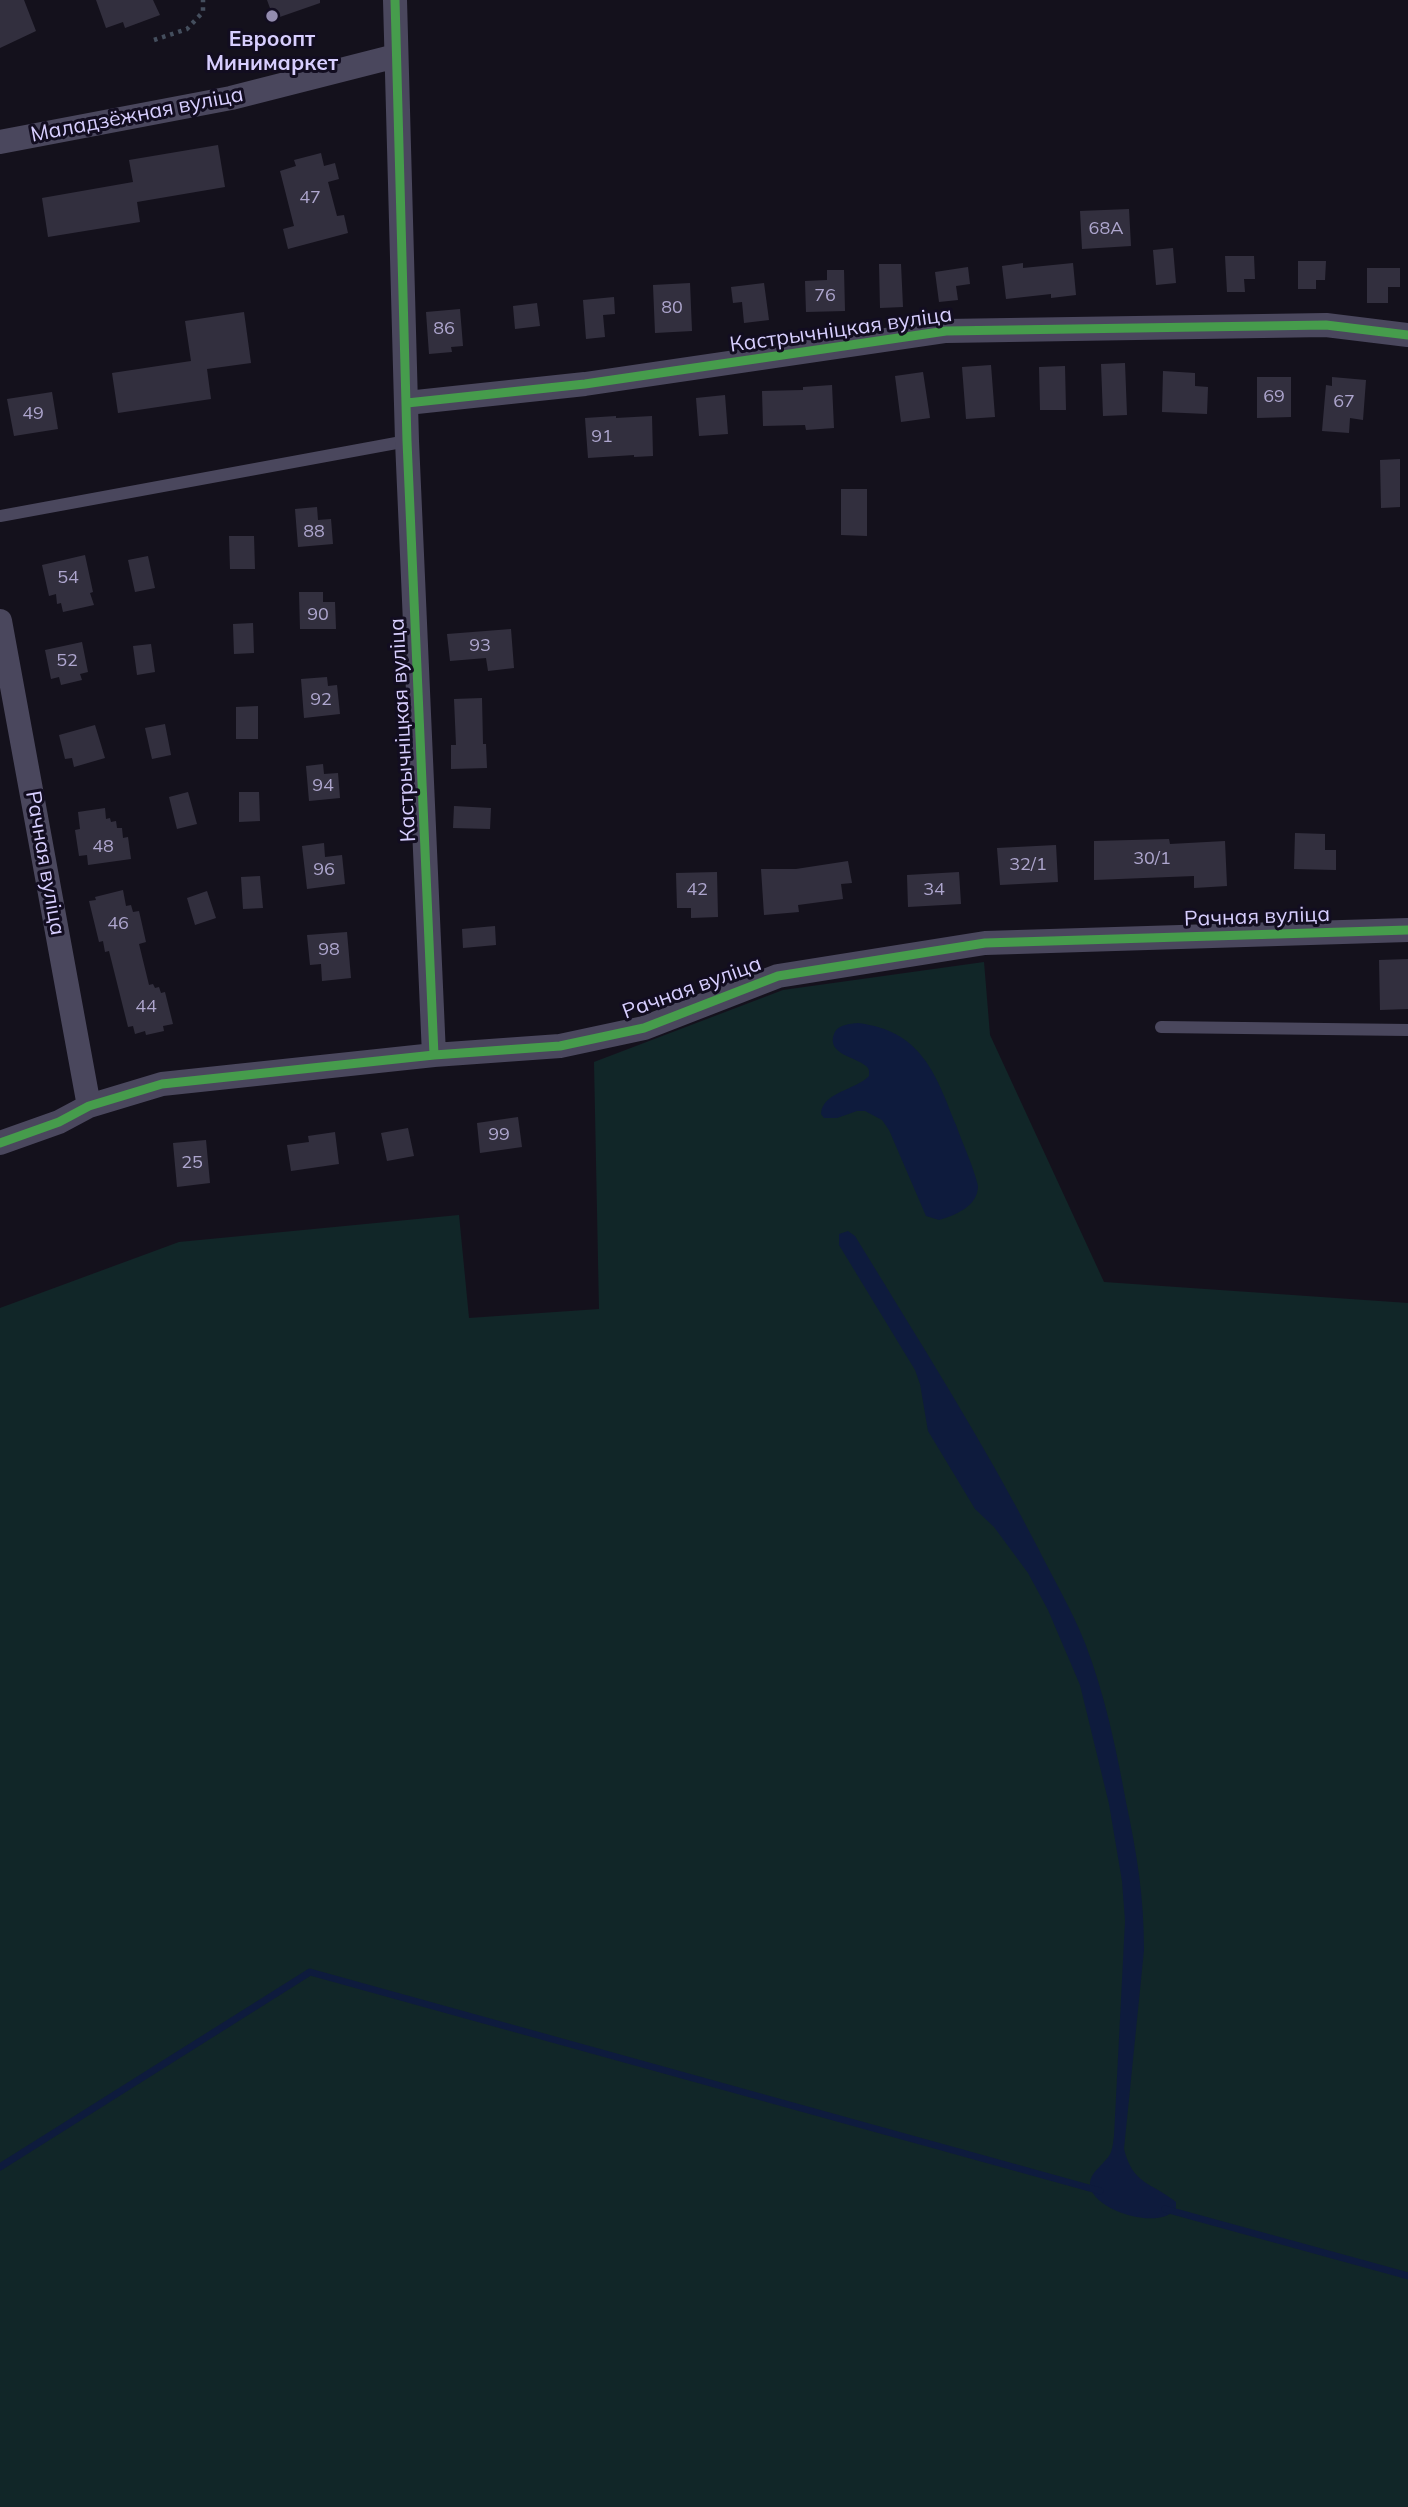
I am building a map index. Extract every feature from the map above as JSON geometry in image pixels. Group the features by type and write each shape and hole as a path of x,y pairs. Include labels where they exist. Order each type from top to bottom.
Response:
{"street":[{"name":"Кастрычніцкая вуліца","path":"395,0 408,441 434,1055"},
{"name":"Маладзёжная вуліца","path":"0,142 231,98 396,57"},
{"name":"Кастрычніцкая вуліца","path":"407,403 585,384 946,331 1326,325 1408,335"},
{"name":"Рачная вуліца","path":"0,621 89,1105"},
{"name":"Рачная вуліца","path":"0,1143 60,1122 89,1105 162,1084 434,1055 560,1046 644,1028 778,976 985,943 1408,930"}],"lane":[{"path":"0,516 408,441"},
{"path":"1161,1027 1408,1030"}],"path":[{"path":"154,40 187,29 203,12 203,0"}],"green space":[{"path":"984,962 990,1035 1104,1282 1408,1303 1408,2507 0,2507 0,1308 179,1242 459,1215 469,1318 599,1309 594,1062 783,990"}],"water":[{"path":"858,1023 897,1035 911,1045 923,1057 941,1088 978,1186 974,1199 959,1212 939,1220 926,1216 889,1130 882,1120 865,1111 837,1118 824,1118 821,1114 827,1101 833,1096 869,1076 866,1066 838,1051 834,1046 834,1034 838,1028"},
{"path":"848,1231 855,1236 950,1390 995,1469 1069,1607 1092,1663 1118,1762 1137,1858 1143,1912 1144,1950 1124,2149 1132,2170 1144,2182 1176,2202 1176,2208 1168,2215 1142,2218 1127,2215 1101,2202 1093,2193 1090,2184 1093,2175 1111,2152 1114,2136 1125,1921 1122,1881 1109,1804 1080,1685 1048,1610 1028,1573 994,1527 975,1509 928,1431 915,1370 839,1245 839,1234"}],"building":[{"path":"0,0 24,0 36,31 0,48"},
{"path":"96,0 153,0 160,15 125,28 123,22 106,28"},
{"name":"Евроопт Минимаркет","path":"267,0 320,0 320,3 274,19"},
{"path":"218,145 225,187 137,202 140,222 48,237 42,198 133,182 129,160"},
{"path":"321,153 324,166 335,163 339,179 328,182 337,216 344,215 348,233 288,249 283,229 294,226 280,171 296,166 294,160"},
{"path":"1129,209 1131,246 1082,249 1080,211"},
{"path":"1173,248 1176,283 1156,285 1153,250"},
{"path":"1225,256 1254,256 1255,279 1244,279 1245,292 1227,292"},
{"path":"1298,261 1326,261 1325,280 1316,280 1316,289 1298,289"},
{"path":"1023,263 1023,268 1073,263 1076,295 1051,298 1051,294 1006,299 1002,266"},
{"path":"879,264 901,264 903,307 880,308"},
{"path":"968,267 970,284 956,286 958,300 939,302 935,272"},
{"path":"1367,268 1400,268 1400,287 1388,287 1388,303 1367,303"},
{"path":"827,270 844,270 845,311 806,312 805,281 827,280"},
{"path":"690,283 692,331 655,333 653,285"},
{"path":"764,283 769,320 744,323 742,302 733,303 731,287"},
{"path":"614,297 615,314 603,315 605,337 586,339 583,300"},
{"path":"537,303 540,326 515,329 513,306"},
{"path":"460,309 463,346 451,347 452,352 429,354 426,312"},
{"path":"244,312 251,363 207,369 211,399 118,413 112,373 191,361 185,321"},
{"path":"1125,363 1127,415 1103,416 1101,364"},
{"path":"991,365 995,417 966,419 962,367"},
{"path":"1065,366 1066,410 1040,410 1039,367"},
{"path":"1163,371 1195,373 1195,386 1208,387 1207,414 1162,412"},
{"path":"923,372 930,418 901,422 895,376"},
{"path":"1257,377 1291,377 1291,417 1257,418"},
{"path":"1332,377 1366,380 1363,420 1350,418 1349,433 1322,431 1326,385 1332,386"},
{"path":"832,385 834,428 806,430 805,425 763,426 762,391 803,390 803,387"},
{"path":"52,392 58,429 14,436 7,399"},
{"path":"725,395 728,434 699,436 696,398"},
{"path":"652,416 653,456 588,458 585,418"},
{"path":"1400,459 1400,507 1381,508 1380,460"},
{"path":"841,489 867,489 867,536 841,535"},
{"path":"317,507 318,520 331,519 333,544 298,547 295,509"},
{"path":"229,536 254,536 255,569 230,569"},
{"path":"85,555 94,605 63,612 61,603 57,604 56,594 49,596 42,565"},
{"path":"148,556 155,588 135,592 128,560"},
{"path":"299,592 323,592 323,602 335,602 336,629 300,629"},
{"path":"253,623 254,653 234,654 233,624"},
{"path":"511,629 514,668 488,671 486,658 450,661 447,634"},
{"path":"82,642 88,672 80,674 82,680 61,685 59,677 51,679 45,650"},
{"path":"151,644 155,672 137,675 133,646"},
{"path":"327,677 328,686 337,685 340,714 304,718 301,679"},
{"path":"482,698 483,744 486,744 487,768 451,769 451,745 456,745 454,699"},
{"path":"258,706 258,739 236,739 236,707"},
{"path":"165,724 171,755 152,759 145,728"},
{"path":"95,725 105,758 74,767 72,758 65,759 59,735"},
{"path":"323,764 324,774 338,773 340,798 309,801 306,766"},
{"path":"188,792 197,824 177,829 169,797"},
{"path":"239,792 259,792 260,821 239,822"},
{"path":"454,806 491,808 490,829 453,828"},
{"path":"105,808 106,819 116,821 117,828 122,828 123,838 128,837 131,859 88,865 87,855 79,856 75,830 80,829 78,812"},
{"path":"1295,833 1325,834 1325,850 1336,850 1336,870 1294,869"},
{"path":"1169,839 1170,844 1225,841 1227,886 1194,888 1194,876 1094,880 1094,841"},
{"path":"324,843 325,857 342,855 345,884 307,889 302,846"},
{"path":"1056,845 1058,882 1000,885 997,848"},
{"path":"848,861 852,883 841,884 843,899 798,905 799,912 764,915 761,869 796,869"},
{"path":"717,872 718,917 691,918 691,908 677,908 676,873"},
{"path":"959,872 961,904 908,907 907,875"},
{"path":"260,876 263,908 243,909 241,877"},
{"path":"123,890 126,906 131,905 133,912 139,911 146,942 139,944 149,985 159,987 161,993 165,992 173,1024 163,1026 164,1031 146,1035 145,1031 135,1034 133,1026 128,1027 109,951 105,952 103,941 99,942 89,901"},
{"path":"207,891 216,918 195,925 187,898"},
{"path":"495,926 496,945 463,948 462,929"},
{"path":"347,932 351,978 322,981 321,964 310,965 307,935"},
{"path":"1408,959 1408,1009 1380,1010 1379,960"},
{"path":"518,1117 522,1147 480,1153 477,1123"},
{"path":"408,1128 414,1156 387,1161 381,1133"},
{"path":"335,1132 339,1164 291,1171 287,1145 309,1142 308,1136"},
{"path":"206,1140 210,1183 177,1187 173,1143"}],"waterway":[{"path":"0,2167 310,1972 1100,2191"},
{"path":"1165,2209 1408,2276"}],"cycle path":[{"path":"395,0 407,441 434,1055"},
{"path":"407,403 585,384 946,331 1326,325 1408,335"},
{"path":"0,1143 59,1122 89,1106 162,1084 434,1055 560,1046 644,1028 778,976 985,943 1408,930"}],"place":[{"name":"Евроопт Минимаркет","path":"272,16"}]}
